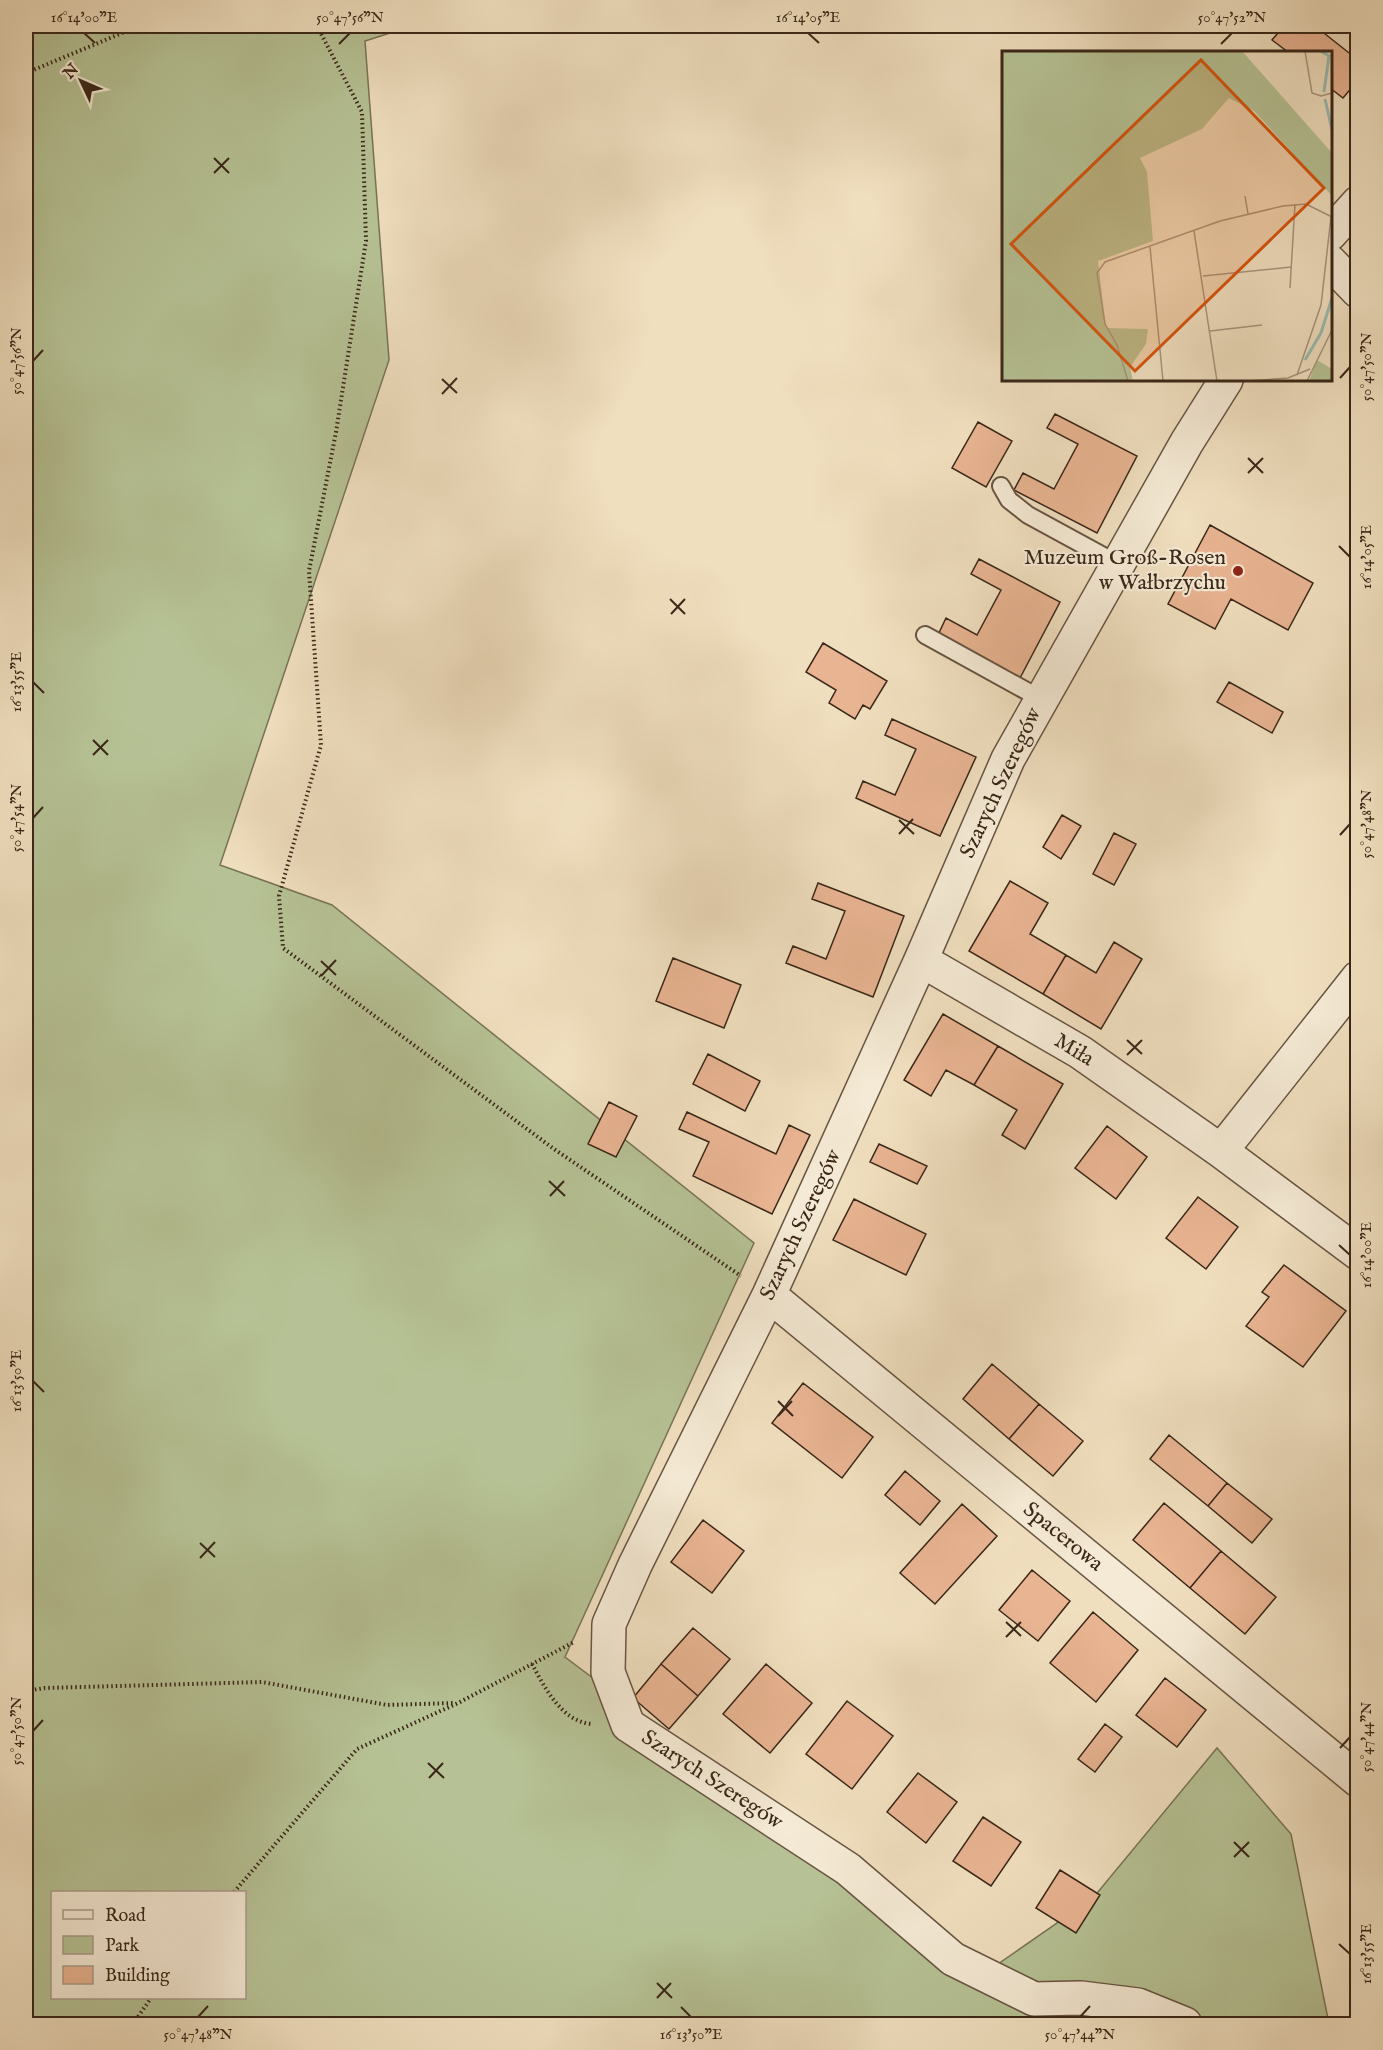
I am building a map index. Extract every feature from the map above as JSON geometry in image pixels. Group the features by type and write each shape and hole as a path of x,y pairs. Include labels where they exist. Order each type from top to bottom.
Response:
{"street":[{"path":"1332,232 1358,203"},
{"path":"1332,264 1358,291"},
{"name":"Szarych Szeregów","path":"1185,2025 1138,2005 1081,1998 1034,1999 952,1959 848,1869 628,1725 608,1672 609,1623 635,1564 769,1295 921,960 1008,759 1187,442 1225,381"},
{"name":"Miła","path":"921,960 1080,1052 1221,1151 1358,1253"},
{"path":"1221,1151 1358,978"},
{"name":"Spacerowa","path":"769,1295 1231,1673 1358,1780"}],"lane":[{"path":"1001,486 1009,500 1028,515 1118,564"},
{"path":"925,635 1041,699"}],"path":[{"path":"26,73 140,26"},
{"path":"317,26 362,112 366,241 336,432 309,571 321,745 279,896 283,948 554,1149 769,1295"},
{"path":"236,1891 357,1749 458,1703 609,1623"},
{"path":"532,1664 551,1698 580,1723 628,1725"},
{"path":"26,1691 45,1688 262,1682 387,1704 458,1703"},
{"path":"133,2025 150,1999"}],"green space":[{"path":"26,26 412,26 365,41 389,360 220,865 332,905 754,1243 565,1657 985,1973 1093,1898 1217,1748 1291,1834 1329,2024 26,2024"}],"building":[{"path":"1284,26 1315,26 1358,60 1358,80 1343,98 1332,90 1332,51 1287,51 1272,40"},
{"path":"1055,414 1137,456 1097,533 1014,490 1023,473 1054,489 1078,444 1047,428"},
{"path":"978,422 1012,441 986,487 952,468"},
{"name":"Muzeum Groß-Rosen w Wałbrzychu","path":"1210,525 1313,583 1288,630 1231,599 1215,629 1168,604"},
{"path":"979,559 1060,602 1020,678 938,635 946,618 977,635 1001,590 971,574"},
{"path":"823,643 887,681 870,709 863,705 855,719 829,703 836,690 806,672"},
{"path":"1229,682 1283,712 1272,733 1217,702"},
{"path":"892,719 976,757 940,836 856,798 863,781 895,795 916,749 885,735"},
{"path":"1062,815 1081,826 1061,859 1043,847"},
{"path":"1114,833 1136,844 1114,885 1093,874"},
{"path":"1010,881 1048,903 1030,934 1066,955 1043,994 969,951"},
{"path":"818,883 904,916 873,997 786,963 793,946 826,959 845,911 812,899"},
{"path":"1114,942 1142,959 1101,1029 1043,994 1066,955 1096,973"},
{"path":"673,958 741,985 724,1028 656,1001"},
{"path":"943,1014 998,1046 974,1085 946,1070 931,1096 904,1080"},
{"path":"998,1046 1063,1084 1025,1149 1002,1135 1017,1110 974,1085"},
{"path":"708,1054 760,1081 745,1111 693,1084"},
{"path":"609,1102 637,1116 616,1157 588,1144"},
{"path":"687,1112 776,1154 789,1125 810,1135 772,1214 693,1176 709,1142 679,1129"},
{"path":"1107,1126 1147,1157 1116,1199 1075,1168"},
{"path":"879,1144 927,1166 917,1184 870,1162"},
{"path":"1198,1197 1238,1227 1206,1269 1166,1238"},
{"path":"854,1199 926,1234 906,1275 833,1240"},
{"path":"1284,1265 1346,1311 1303,1367 1246,1326 1269,1297 1262,1292"},
{"path":"992,1364 1039,1404 1009,1439 963,1399"},
{"path":"803,1383 873,1437 842,1478 772,1423"},
{"path":"1039,1404 1083,1441 1053,1476 1009,1439"},
{"path":"1169,1435 1227,1483 1208,1506 1150,1459"},
{"path":"905,1471 940,1501 920,1525 885,1495"},
{"path":"1227,1483 1272,1519 1252,1543 1208,1506"},
{"path":"1164,1503 1221,1551 1190,1588 1133,1540"},
{"path":"962,1504 997,1536 935,1604 900,1573"},
{"path":"703,1520 744,1551 712,1593 671,1562"},
{"path":"1221,1551 1276,1597 1245,1634 1190,1588"},
{"path":"1032,1570 1070,1601 1038,1641 999,1610"},
{"path":"1093,1612 1138,1650 1096,1702 1050,1663"},
{"path":"693,1628 730,1659 698,1696 661,1664"},
{"path":"661,1664 698,1696 669,1729 633,1698"},
{"path":"766,1664 812,1703 770,1753 723,1714"},
{"path":"1165,1678 1206,1710 1177,1747 1136,1715"},
{"path":"847,1701 893,1736 852,1789 806,1754"},
{"path":"1105,1724 1122,1737 1095,1772 1078,1759"},
{"path":"918,1773 957,1802 926,1843 887,1812"},
{"path":"983,1817 1021,1842 991,1886 953,1861"},
{"path":"1060,1870 1100,1895 1076,1933 1036,1908"}],"place":[{"name":"Muzeum Groß-Rosen w Wałbrzychu","path":"1238,571"}]}
